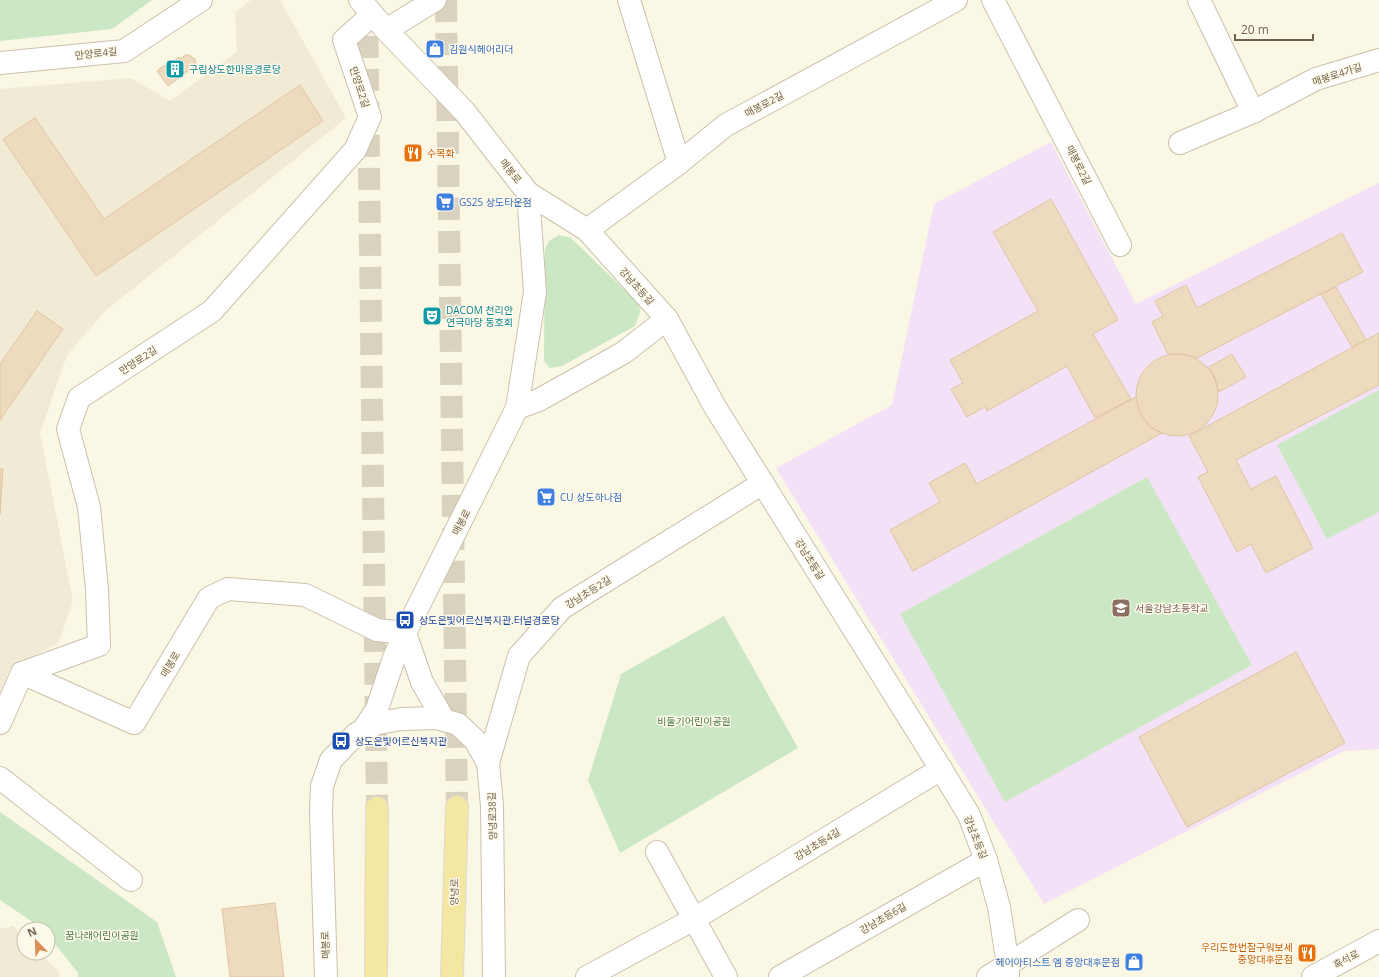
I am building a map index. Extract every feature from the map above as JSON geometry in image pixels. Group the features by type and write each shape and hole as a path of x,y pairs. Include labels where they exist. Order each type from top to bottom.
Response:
{"main road":[{"name":"양녕로","path":"452,977 457,807"},
{"path":"376,977 377,808"}],"street":[{"name":"만양로4길","path":"0,63 124,51 201,0"},
{"path":"373,15 435,0"},
{"path":"630,0 679,162"},
{"name":"매봉로2길","path":"587,230 726,125 956,0"},
{"name":"매봉로2길","path":"993,0 1120,245"},
{"path":"1199,0 1253,112"},
{"name":"매봉로","path":"22,673 134,723 209,598 228,589 305,594 377,630 405,633 517,408 535,292 528,193 464,111 373,15"},
{"name":"만양로2길","path":"22,673 99,645 97,589 89,506 68,429 79,398 212,311 355,150 370,117 344,40 373,15"},
{"name":"매봉로4가길","path":"1180,143 1253,112 1316,79 1379,60"},
{"name":"강남초등길","path":"528,193 587,230 667,319 715,407 941,769 968,815 986,860 998,908 1008,971"},
{"path":"517,408 539,400 623,353 667,319"},
{"name":"강남초등2길","path":"488,763 519,656 562,608 763,483"},
{"path":"405,633 422,682 444,720"},
{"path":"363,730 377,709 394,658 405,633"},
{"path":"0,723 22,673"},
{"name":"양녕로38길","path":"402,720 436,718 458,724 474,740 488,763 492,806 494,977"},
{"name":"매봉로","path":"326,977 321,812 322,786 331,760 356,734 378,723 402,720"},
{"name":"강남초등4길","path":"587,977 694,919 941,769"},
{"path":"0,778 131,880"},
{"path":"657,852 726,977"},
{"name":"강남초등6길","path":"780,977 986,860"},
{"path":"988,977 1008,971 1078,920"},
{"name":"흑석로","path":"1313,977 1379,942"}],"shaded area":[{"path":"251,0 280,0 346,118 105,311 67,355 40,433 73,601 59,642 10,669 0,692 0,89 131,78 170,101 237,52 235,12"},
{"name":"서울강남초등학교","path":"1051,142 1136,304 1379,183 1379,749 1344,751 1044,904 776,468 892,405 934,204"},
{"path":"13,926 16,929 16,961 48,961 59,972 59,977 0,977 0,929"}],"green space":[{"path":"0,0 152,0 112,29 0,41"},
{"path":"559,235 571,238 639,304 640,312 635,326 562,366 550,368 544,361 545,249 549,241"},
{"path":"1379,390 1379,512 1327,539 1277,445"},
{"path":"1147,477 1252,665 1005,802 900,614"},
{"name":"비둘기어린이공원","path":"724,616 798,748 620,853 588,780 621,674"},
{"name":"꿈나래어린이공원","path":"0,812 157,922 176,977 78,977 78,973 56,945 56,921 31,921 0,900"}],"building":[{"name":"구립상도한마음경로당","path":"185,55 189,55 195,59 196,63 194,67 168,86 157,71 165,65 166,67 179,57 181,59"},
{"path":"300,85 323,121 96,276 3,139 35,118 104,219"},
{"path":"1051,199 1118,320 1093,334 1131,399 1095,418 1067,366 987,411 985,407 967,417 951,389 963,383 950,360 1038,311 993,232"},
{"path":"1342,233 1363,272 1197,358 1182,354 1168,354 1152,322 1163,316 1155,301 1186,285 1197,308"},
{"path":"1336,287 1366,340 1352,347 1321,294"},
{"path":"37,311 63,329 0,420 0,364"},
{"path":"1379,333 1379,385 1236,460 1251,489 1276,476 1313,548 1266,573 1251,544 1237,552 1198,477 1208,472 1189,436"},
{"path":"1177,354 1193,357 1206,366 1215,379 1218,395 1215,411 1206,424 1193,433 1177,436 1161,433 1148,424 1139,411 1136,395 1139,379 1148,366 1161,357"},
{"path":"1232,354 1246,377 1219,392 1215,378 1209,367"},
{"path":"1136,397 1142,417 1151,428 1162,433 913,571 890,530 940,502 929,483 965,463 977,484"},
{"path":"0,469 3,469 0,514"},
{"path":"1296,652 1345,743 1187,827 1139,737"},
{"path":"275,903 284,977 230,977 222,909"}],"tunnel":[{"path":"446,0 457,807"},
{"path":"367,3 377,808"}],"place":[{"name":"김원식헤어리더","path":"435,49"},
{"name":"구립상도한마음경로당","path":"175,69"},
{"name":"수목화","path":"413,153"},
{"name":"GS25 상도타운점","path":"445,202"},
{"name":"DACOM 천리안 연극마당 동호회","path":"432,316"},
{"name":"CU 상도하나점","path":"546,497"},
{"name":"서울강남초등학교","path":"1121,608"},
{"name":"상도은빛어르신복지관.터널경로당","path":"405,620"},
{"name":"상도은빛어르신복지관","path":"341,741"},
{"name":"우리도한번잘구워보세 중앙대후문점","path":"1307,953"},
{"name":"헤어아티스트 엠 중앙대후문점","path":"1134,962"}]}
